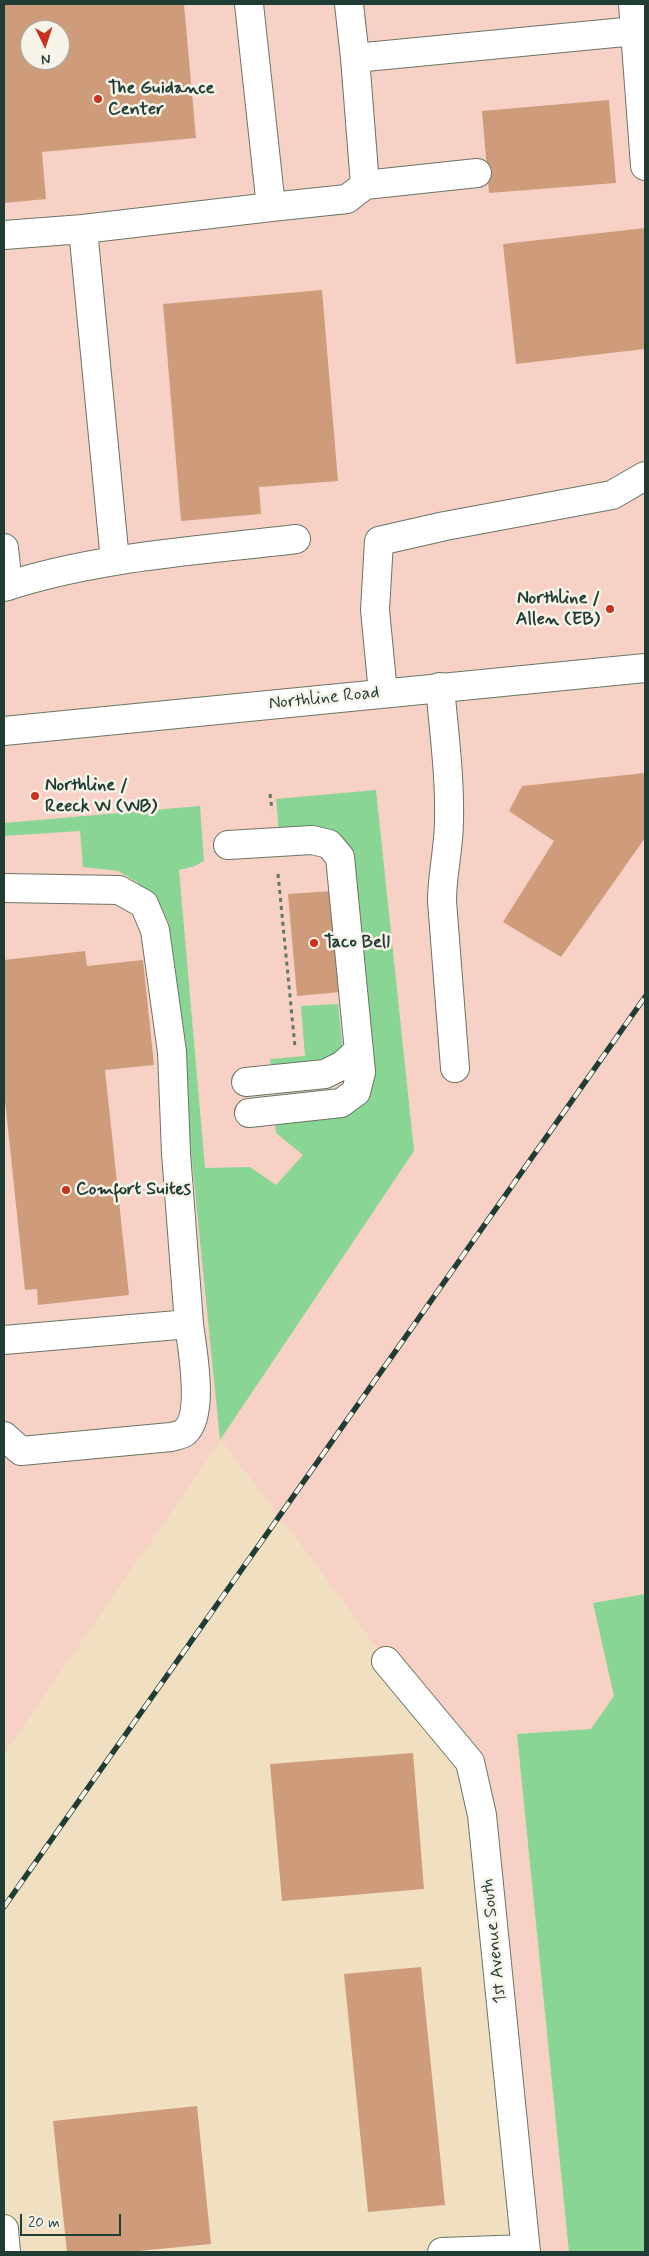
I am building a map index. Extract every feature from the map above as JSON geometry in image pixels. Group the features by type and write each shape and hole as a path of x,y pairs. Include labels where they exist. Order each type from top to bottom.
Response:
{"main road":[{"path":"249,4 271,207"},
{"path":"349,4 365,185"},
{"path":"633,4 645,166"},
{"path":"355,58 635,31"},
{"path":"4,235 84,229 347,199 365,185 477,173"},
{"path":"84,229 115,561"},
{"path":"383,693 376,610 379,541 445,526 612,495 645,476"},
{"path":"4,548 6,587 115,561 296,540"},
{"name":"Northline Road","path":"4,731 645,668"},
{"path":"440,687 449,778 448,852 442,880 442,901 455,1068"},
{"path":"228,846 312,840 329,844 340,857 361,1072 356,1092 341,1103 249,1112"},
{"path":"4,888 119,890 144,904 155,930 172,1052 176,1153 196,1396 193,1420 185,1432 170,1437 21,1451 4,1436"},
{"path":"246,1082 325,1074 343,1065 359,1050"},
{"path":"4,1340 189,1324"},
{"name":"1st Avenue South","path":"386,1661 470,1762 482,1815 525,2250"},
{"path":"4,2229 6,2252"},
{"path":"442,2252 525,2250"}],"path":[{"path":"278,870 296,1054"}],"shaded area":[{"path":"4,4 645,4 645,2252 526,2252 470,1762 386,1661 318,1567 221,1440 4,1754"}],"green space":[{"path":"376,790 414,1151 220,1440 168,921 137,882 118,871 83,867 80,831 4,836 4,823 200,806 204,861 195,866 179,870 205,1168 250,1167 276,1185 303,1155 276,1133 275,1122 348,1111 338,835 327,828 279,832 276,799"},
{"path":"338,1004 343,1051 332,1060 271,1065 270,1059 305,1056 301,1006"},
{"path":"645,1594 645,2252 569,2252 517,1734 591,1729 614,1696 593,1603"}],"building":[{"name":"The Guidance Center","path":"4,4 184,4 196,138 42,152 46,199 4,203"},
{"path":"609,100 616,183 489,193 482,111"},
{"path":"645,228 645,349 516,364 503,244"},
{"path":"322,290 338,481 259,487 261,514 181,521 163,304"},
{"path":"645,773 645,838 561,957 503,922 554,841 509,811 522,786"},
{"name":"Taco Bell","path":"332,891 341,992 297,996 288,894"},
{"name":"Comfort Suites","path":"85,951 87,966 143,960 154,1065 105,1070 129,1295 38,1305 37,1289 25,1290 4,1091 4,960"},
{"path":"413,1753 424,1889 282,1901 270,1764"},
{"path":"421,1967 445,2205 368,2212 344,1974"},
{"path":"197,2106 211,2244 128,2252 67,2252 53,2121"}],"railway":[{"path":"4,1907 645,997"}],"place":[{"name":"The Guidance Center","path":"98,99"},
{"name":"Northline / Allen (EB)","path":"610,609"},
{"name":"Northline / Reeck W (WB)","path":"35,796"},
{"name":"Taco Bell","path":"314,943"},
{"name":"Comfort Suites","path":"66,1190"}]}
